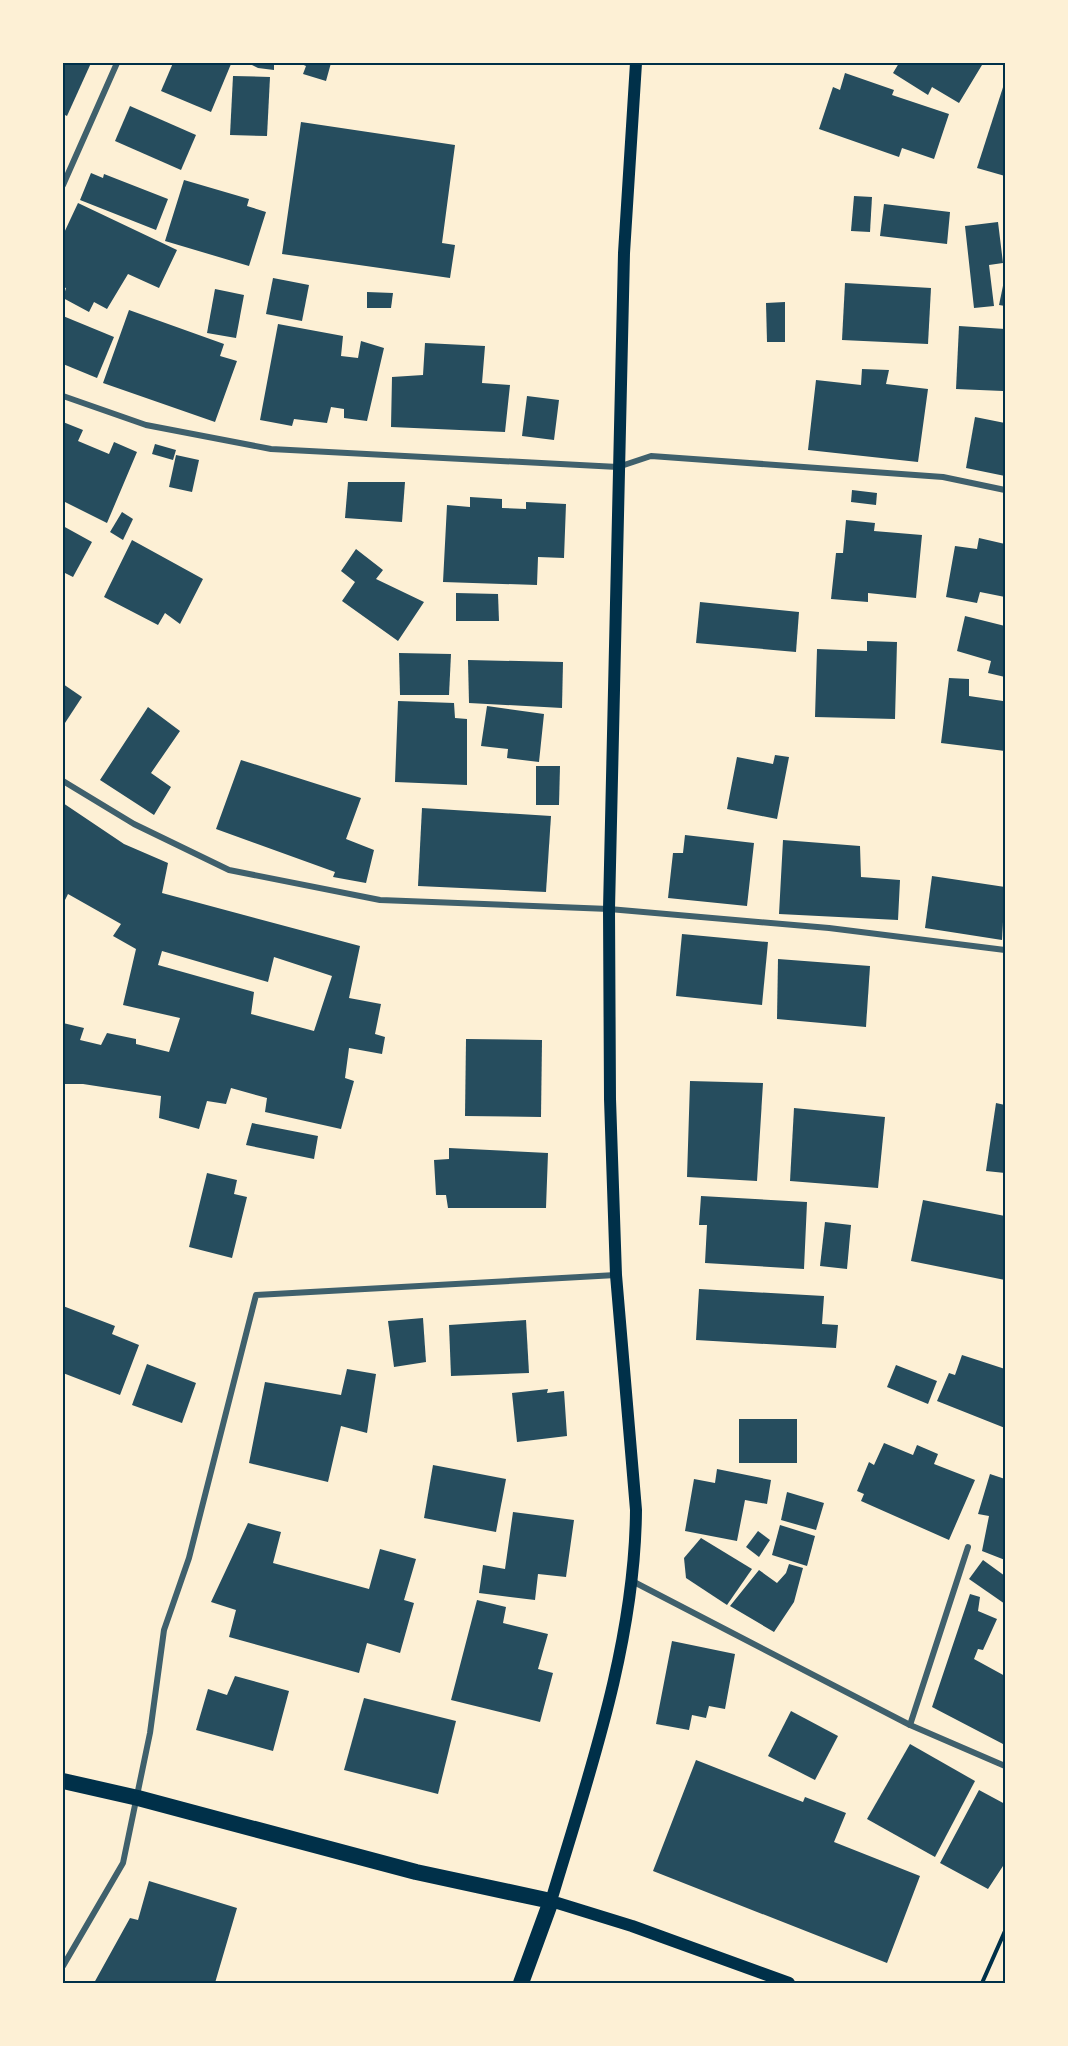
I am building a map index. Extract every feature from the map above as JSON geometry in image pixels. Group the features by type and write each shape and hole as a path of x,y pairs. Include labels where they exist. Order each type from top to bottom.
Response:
{"highway":[{"path":"63,1781 138,1798 416,1872 551,1901 521,1983"}],"main road":[{"path":"636,63 624,253 609,909 610,1098 616,1275 636,1510 633,1582 601,1734 551,1901 632,1926 789,1983"}],"street":[{"path":"63,184 117,63"},
{"path":"63,396 146,425 271,449 618,467 651,456 943,477 1005,490"},
{"path":"63,781 134,824 229,870 380,900 609,909 829,928 1005,950"},
{"path":"63,1966 123,1863 138,1798 164,1630 189,1558 256,1295 616,1275"},
{"path":"910,1725 968,1547"},
{"path":"633,1582 910,1725 1005,1766"}],"path":[{"path":"982,1983 1005,1931"}],"building":[{"path":"64,63 91,63 67,116 63,114"},
{"path":"173,63 231,64 211,112 161,91"},
{"path":"248,63 274,63 274,70 258,68"},
{"path":"299,63 331,63 326,81 303,74 306,66"},
{"path":"899,63 979,63 982,65 959,103 932,87 928,95 893,73"},
{"path":"845,73 894,90 892,95 949,114 934,159 902,148 899,157 819,129 833,87 840,90"},
{"path":"233,76 270,77 267,136 230,135"},
{"path":"1005,81 1005,176 977,168"},
{"path":"130,106 196,135 181,170 115,141"},
{"path":"301,122 455,145 442,243 455,245 450,278 282,254"},
{"path":"91,173 103,178 104,174 168,199 156,230 80,200"},
{"path":"184,180 249,199 247,206 266,212 249,266 165,241"},
{"path":"854,196 872,197 870,232 851,231"},
{"path":"78,203 177,250 159,288 128,274 107,309 94,302 89,312 63,298 66,288 63,287 63,235"},
{"path":"884,204 950,212 947,244 880,236"},
{"path":"998,222 1003,263 989,265 994,306 974,308 965,226"},
{"path":"273,278 309,285 302,321 266,314"},
{"path":"1005,281 1005,306 999,305"},
{"path":"845,283 931,288 928,344 842,340"},
{"path":"215,289 244,295 236,338 207,333"},
{"path":"367,292 393,293 391,308 367,308"},
{"path":"785,302 785,342 767,342 766,303"},
{"path":"129,310 224,344 220,356 237,361 215,422 103,383"},
{"path":"63,316 114,337 97,378 63,364"},
{"path":"278,324 343,336 341,356 358,358 361,341 384,348 367,421 344,418 344,409 331,407 327,423 294,419 292,426 260,420"},
{"path":"959,326 1005,329 1003,391 956,389"},
{"path":"425,343 485,346 482,383 510,385 505,432 391,427 392,377 423,375"},
{"path":"862,369 889,370 886,384 928,389 918,462 808,450 816,380 861,385"},
{"path":"527,396 559,400 554,440 522,436"},
{"path":"975,417 1005,423 1005,476 966,468"},
{"path":"63,422 83,430 78,441 109,454 114,442 137,452 107,523 63,501"},
{"path":"155,444 176,450 173,460 152,454"},
{"path":"176,455 199,460 192,492 169,487"},
{"path":"348,482 405,482 402,522 345,518"},
{"path":"852,490 877,493 876,505 851,502"},
{"path":"470,497 502,499 502,508 526,509 526,502 566,504 564,558 538,557 537,585 443,582 447,505 470,507"},
{"path":"122,512 133,519 123,540 110,532"},
{"path":"846,520 875,523 874,531 922,535 916,598 868,593 868,602 831,599 836,553 843,553"},
{"path":"63,526 92,542 73,577 63,572"},
{"path":"979,538 1005,544 1005,597 980,592 977,603 946,597 955,546 977,549"},
{"path":"132,540 203,579 180,624 165,613 158,625 104,597"},
{"path":"356,549 383,570 376,579 424,602 398,641 342,601 355,582 341,571"},
{"path":"456,593 498,594 499,621 456,621"},
{"path":"700,602 799,612 796,652 696,643"},
{"path":"965,616 1005,626 1005,677 988,673 991,661 957,651"},
{"path":"867,641 897,642 895,719 815,717 817,649 867,651"},
{"path":"399,653 451,654 449,695 400,695"},
{"path":"468,660 563,662 562,708 469,703"},
{"path":"949,678 969,679 969,696 1003,701 1005,693 1005,751 941,743"},
{"path":"63,684 82,697 63,726"},
{"path":"398,701 454,703 455,718 467,719 467,785 395,782"},
{"path":"487,706 544,714 539,762 507,758 508,749 481,746"},
{"path":"148,707 180,731 151,773 171,787 154,815 100,780"},
{"path":"775,755 789,757 777,819 727,809 737,757 773,764"},
{"path":"241,760 361,798 346,839 374,850 366,883 333,877 335,872 216,829"},
{"path":"536,766 560,766 559,805 536,805"},
{"path":"63,803 124,844 168,863 162,893 360,946 349,998 381,1004 375,1034 385,1037 382,1054 349,1048 345,1078 354,1081 341,1129 265,1112 267,1098 231,1088 226,1104 207,1101 199,1129 159,1118 161,1096 83,1084 63,1084 63,1023 84,1028 80,1040 101,1045 107,1033 136,1039 136,1044 169,1052 180,1018 123,1005 136,949 113,936 121,924 68,894 63,904","holes":["162,951 268,982 274,957 332,976 314,1031 251,1014 254,992 158,965"]},
{"path":"422,808 551,816 546,892 418,886"},
{"path":"685,835 754,843 747,906 668,898 673,853 683,853"},
{"path":"783,840 860,846 861,877 900,880 898,920 779,914"},
{"path":"932,876 1005,887 1002,940 925,928"},
{"path":"682,934 768,942 762,1005 676,996"},
{"path":"778,959 870,966 866,1027 777,1019"},
{"path":"466,1039 542,1040 541,1117 465,1116"},
{"path":"690,1081 763,1083 757,1181 687,1177"},
{"path":"996,1103 1005,1105 1005,1173 986,1171"},
{"path":"794,1108 885,1117 878,1188 790,1181"},
{"path":"252,1123 318,1136 314,1159 246,1145"},
{"path":"449,1148 548,1153 546,1208 448,1208 446,1195 436,1195 434,1160 449,1159"},
{"path":"207,1173 237,1180 234,1194 247,1197 232,1258 189,1247"},
{"path":"701,1196 807,1202 804,1269 705,1263 707,1225 699,1225"},
{"path":"923,1200 1005,1216 1005,1280 911,1261"},
{"path":"825,1222 851,1225 847,1269 820,1266"},
{"path":"699,1289 824,1296 822,1324 838,1325 836,1348 696,1340"},
{"path":"63,1306 115,1326 112,1334 139,1345 120,1395 63,1373"},
{"path":"423,1318 426,1362 394,1367 388,1321"},
{"path":"526,1320 529,1373 451,1376 449,1325"},
{"path":"962,1355 1005,1369 1005,1428 937,1401 949,1373 955,1375"},
{"path":"147,1364 196,1383 182,1423 132,1405"},
{"path":"896,1365 937,1381 928,1404 887,1387"},
{"path":"347,1369 376,1374 367,1433 341,1426 328,1482 249,1463 265,1382 341,1395"},
{"path":"548,1389 547,1393 564,1391 567,1436 517,1442 512,1393"},
{"path":"739,1419 797,1419 797,1463 739,1463"},
{"path":"884,1443 913,1455 917,1445 938,1454 934,1464 975,1480 949,1540 861,1501 864,1494 857,1491 869,1462 874,1465"},
{"path":"433,1465 506,1479 496,1532 424,1518"},
{"path":"717,1469 771,1480 767,1504 745,1500 737,1541 685,1531 694,1479 715,1483"},
{"path":"990,1474 1005,1479 1005,1560 982,1551 989,1516 978,1514"},
{"path":"787,1492 824,1503 816,1530 781,1520"},
{"path":"513,1512 574,1520 566,1577 538,1574 535,1600 479,1593 483,1565 505,1569"},
{"path":"248,1523 281,1532 273,1563 369,1589 380,1549 416,1559 404,1600 414,1603 400,1653 367,1643 359,1673 229,1637 236,1610 211,1602"},
{"path":"780,1525 815,1536 807,1566 772,1555"},
{"path":"758,1531 770,1540 759,1557 746,1547"},
{"path":"701,1538 752,1569 727,1605 686,1578 684,1558"},
{"path":"983,1560 1005,1576 1005,1604 969,1579"},
{"path":"789,1564 803,1568 794,1602 774,1632 730,1606 759,1570 777,1583 786,1573"},
{"path":"970,1594 980,1597 978,1611 997,1619 983,1650 978,1649 974,1659 1005,1676 1003,1744 932,1707"},
{"path":"477,1600 506,1607 503,1623 548,1634 538,1669 553,1673 540,1722 451,1700"},
{"path":"672,1641 735,1654 725,1709 709,1706 706,1718 692,1715 689,1730 656,1724"},
{"path":"235,1676 289,1691 273,1751 196,1730 208,1689 227,1695"},
{"path":"364,1698 456,1721 438,1794 344,1770"},
{"path":"791,1711 838,1736 815,1780 768,1756"},
{"path":"910,1744 975,1781 935,1857 867,1819"},
{"path":"696,1760 803,1802 805,1797 846,1813 834,1842 920,1876 887,1963 653,1871"},
{"path":"979,1790 1005,1804 1005,1867 1003,1866 988,1889 940,1863"},
{"path":"149,1881 237,1908 215,1983 94,1983 130,1918 138,1920"}]}
